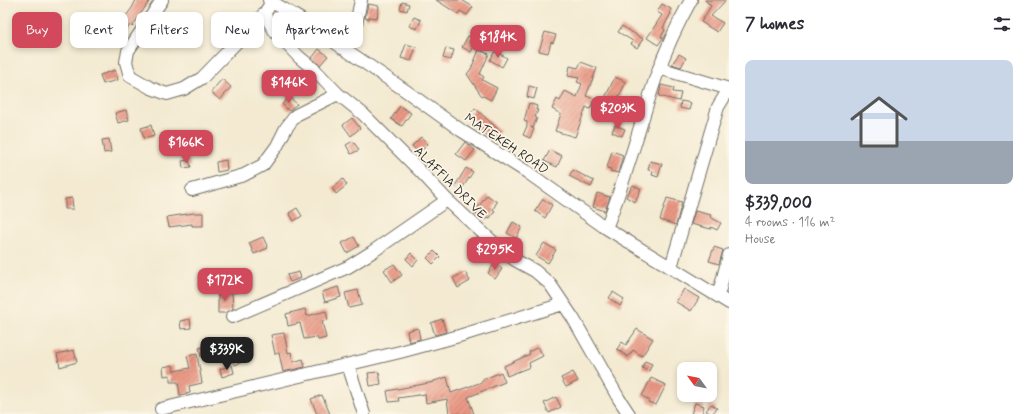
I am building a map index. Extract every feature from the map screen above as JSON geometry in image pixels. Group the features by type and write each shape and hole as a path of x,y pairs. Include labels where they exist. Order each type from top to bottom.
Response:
{"street":[{"path":"162,0 128,51 126,62 130,76 151,88 167,94 184,89 202,78 231,48"},
{"path":"358,12 361,0"},
{"path":"606,228 619,196 659,68 676,28 691,0"},
{"path":"264,14 271,1"},
{"name":"MATEKEH ROAD","path":"271,1 289,12"},
{"name":"ALAFFIA DRIVE","path":"264,14 281,38 338,94 359,110 383,133 446,200 495,244 515,260 535,271 550,284 573,318 619,400 629,414"},
{"name":"MATEKEH ROAD","path":"342,48 406,90 462,131 527,172 606,228 729,303"},
{"path":"659,68 729,89 718,107 671,267"},
{"path":"192,190 244,175 262,165 277,146 286,128 296,115 338,94"},
{"path":"232,317 348,267 446,200"},
{"path":"718,296 729,255"},
{"path":"162,409 348,365 459,336 563,304"},
{"path":"348,365 364,414"}],"building":[{"path":"136,0 150,0 142,12 136,12 136,21 132,27 130,25 128,28 128,13"},
{"path":"436,0 462,0 473,7 467,15 460,11 458,14"},
{"path":"705,0 726,0 711,16 723,23 717,32 701,22 711,6"},
{"path":"402,2 409,4 407,11 400,9"},
{"path":"368,4 379,6 377,18 365,18"},
{"path":"662,4 671,9 671,13 663,28 665,30 661,37 663,38 658,45 647,38 662,15 657,12"},
{"path":"414,17 421,20 417,29 409,26"},
{"path":"622,26 643,39 637,48 631,44 633,41 618,32"},
{"path":"545,32 556,35 553,43 551,42 548,53 539,51"},
{"path":"468,36 477,40 471,52 462,47"},
{"path":"406,44 416,47 411,61 401,58"},
{"path":"446,48 454,50 451,60 443,58"},
{"path":"319,49 328,56 320,65 312,58"},
{"path":"479,50 489,54 480,74 484,77 482,80 497,88 491,100 481,95 467,74 471,69"},
{"path":"495,51 507,58 502,67 490,60"},
{"path":"679,54 686,58 681,67 672,64"},
{"path":"581,62 597,68 586,96 594,99 590,109 586,107 575,137 555,131 561,114 552,109 557,99 560,101 565,91 577,97 582,84 577,82 579,78 568,76 570,66 578,68"},
{"path":"115,70 118,80 103,84 100,75"},
{"path":"615,77 626,82 614,107 608,107 602,104"},
{"path":"222,79 231,87 220,100 211,92"},
{"path":"661,85 674,88 673,92 681,93 679,101 659,96"},
{"path":"529,86 537,88 534,99 527,97"},
{"path":"289,97 297,104 289,111 282,104"},
{"path":"681,101 691,103 689,110 680,108"},
{"path":"529,103 537,106 536,110 538,110 533,128 531,127 534,129 530,138 523,135 527,126 527,122 524,121"},
{"path":"400,106 411,113 402,126 391,119"},
{"path":"475,108 500,131 493,140 472,123 475,120 469,115"},
{"path":"126,110 129,120 118,123 115,113"},
{"path":"352,118 360,128 351,136 343,125"},
{"path":"151,125 154,136 144,139 141,128"},
{"path":"615,125 625,129 622,136 612,132"},
{"path":"421,137 428,144 419,153 412,146"},
{"path":"109,139 111,152 104,153 102,140"},
{"path":"353,141 359,150 351,154 346,145"},
{"path":"465,142 475,150 466,161 456,154"},
{"path":"550,150 562,156 557,167 544,161"},
{"path":"612,151 623,155 618,173 610,171 611,169 607,168"},
{"path":"189,160 191,167 183,168 182,161"},
{"path":"226,160 227,170 217,172 216,162"},
{"path":"650,161 662,164 658,177 652,175 653,171 648,170"},
{"path":"466,168 473,172 461,190 455,186"},
{"path":"573,170 594,181 591,187 569,176"},
{"path":"343,179 347,185 336,194 332,188"},
{"path":"633,185 641,189 635,202 626,197"},
{"path":"597,193 610,197 605,211 593,207"},
{"path":"487,195 497,202 493,209 495,211 490,218 488,217 485,220 474,213"},
{"path":"72,198 73,209 65,209 65,199"},
{"path":"667,198 682,202 676,225 660,220"},
{"path":"543,199 552,205 545,218 535,211"},
{"path":"297,208 302,216 294,221 289,213"},
{"path":"695,211 711,215 710,217 721,223 717,230 711,227 711,229 691,224"},
{"path":"203,213 203,226 192,226 192,224 169,227 167,217"},
{"path":"513,222 522,227 516,238 507,233"},
{"path":"263,237 268,248 254,254 249,243"},
{"path":"354,237 359,246 347,253 342,243"},
{"path":"544,243 556,250 548,263 536,256"},
{"path":"714,247 723,250 719,264 709,261"},
{"path":"434,251 440,257 433,264 427,258"},
{"path":"411,253 418,260 413,266 406,259"},
{"path":"495,263 502,269 495,279 488,273"},
{"path":"394,264 402,275 392,282 384,270"},
{"path":"299,272 301,278 290,282 287,275"},
{"path":"465,272 470,281 458,288 453,278"},
{"path":"249,281 251,289 234,293 232,286"},
{"path":"338,287 341,297 325,302 322,292"},
{"path":"684,289 699,298 691,311 676,302"},
{"path":"358,290 362,305 349,308 345,293"},
{"path":"218,292 232,292 233,309 226,313 218,313"},
{"path":"613,292 624,299 620,306 609,298"},
{"path":"305,309 307,316 326,311 328,320 322,321 326,338 318,340 317,337 304,339 300,323 288,326 286,314"},
{"path":"190,319 191,328 181,329 180,321"},
{"path":"442,319 446,332 435,335 431,323"},
{"path":"418,328 420,339 409,342 407,331"},
{"path":"637,329 653,339 642,356 633,350 628,357 617,349 622,342 626,345"},
{"path":"284,333 288,353 291,352 293,362 303,359 305,367 283,372 279,353 275,354 271,335"},
{"path":"245,342 248,351 244,353 247,360 235,365 229,349"},
{"path":"208,346 210,356 201,357 199,348"},
{"path":"538,347 543,356 529,363 530,367 507,376 504,366 530,354 529,352"},
{"path":"74,350 77,362 60,367 57,354"},
{"path":"197,354 202,383 189,386 190,393 180,395 178,382 170,382 170,375 164,376 163,367 173,365 174,371 190,368 187,356"},
{"path":"645,361 652,364 649,371 642,368"},
{"path":"232,365 234,373 222,377 220,369"},
{"path":"379,372 381,384 370,386 368,373"},
{"path":"501,372 505,382 468,397 474,414 449,414 447,399 426,403 425,394 398,398 399,401 389,402 387,391 434,382 447,377 451,393 482,382 482,380"},
{"path":"573,372 578,381 566,387 561,378"},
{"path":"651,378 666,385 656,405 648,402 649,400 642,396"},
{"path":"322,395 330,414 317,414 311,399"},
{"path":"556,397 561,407 549,413 544,403"},
{"path":"695,403 704,406 702,414 691,414"},
{"path":"711,404 717,408 712,414 706,411"}]}
